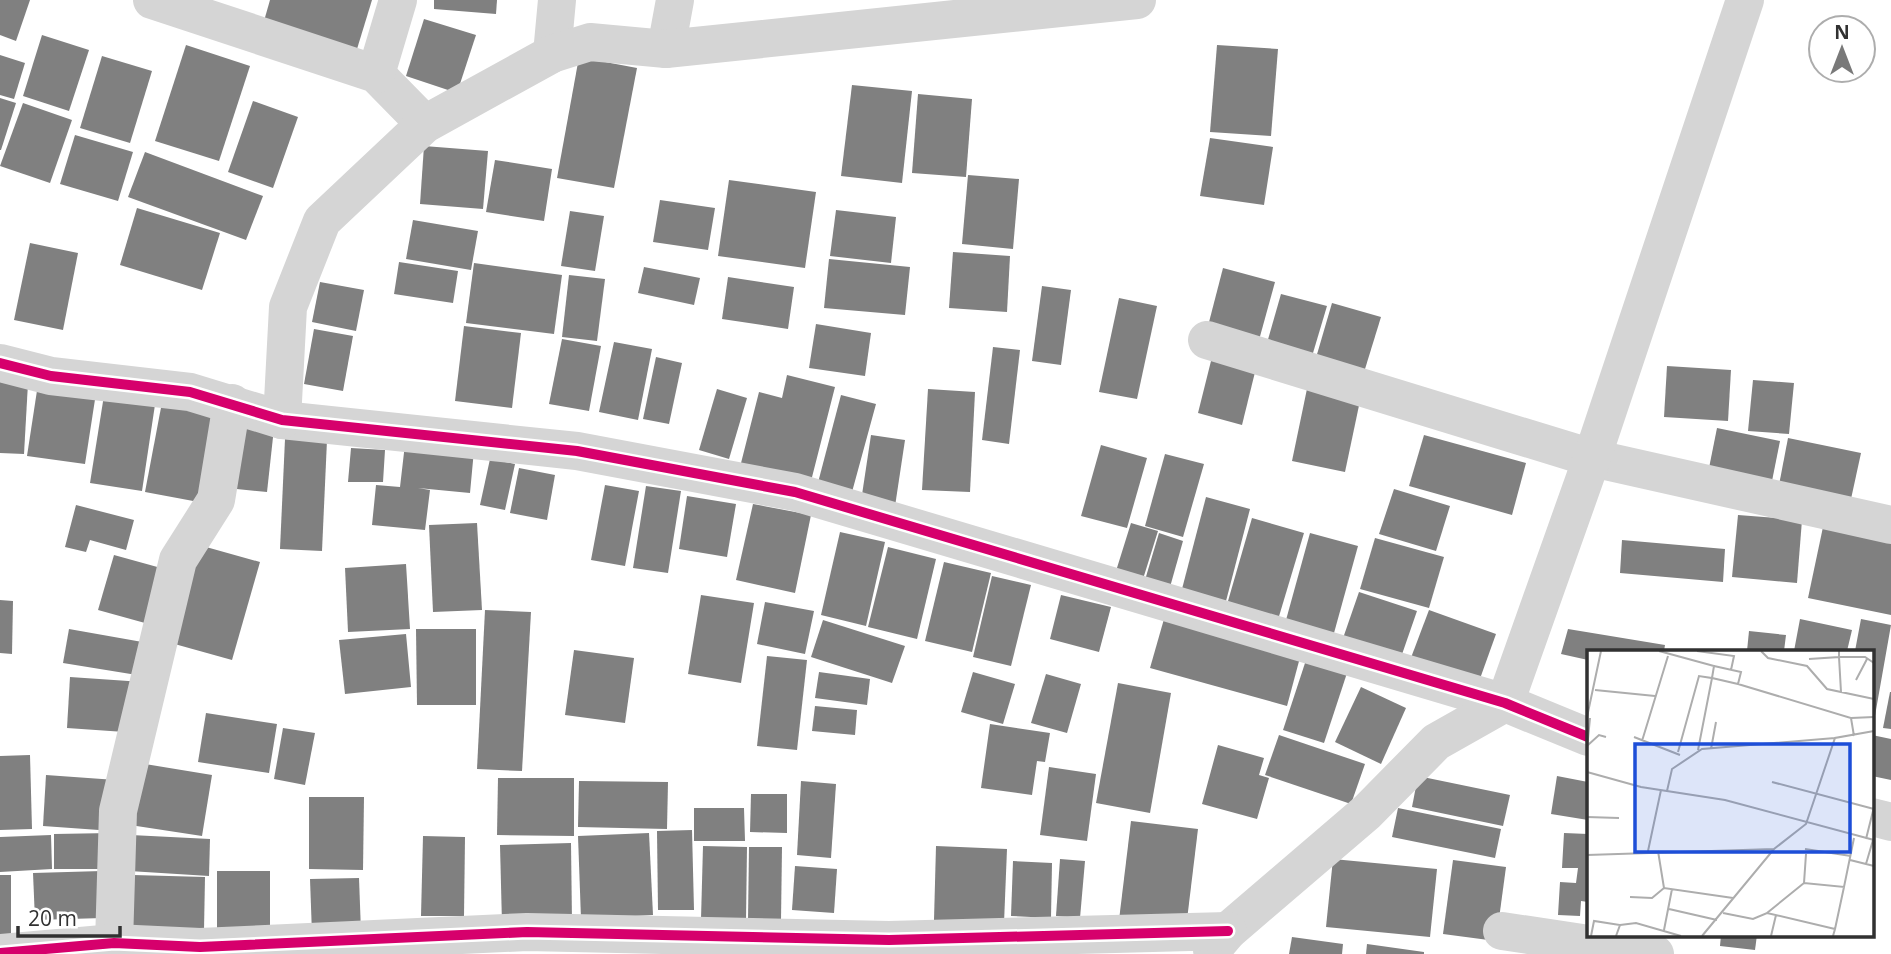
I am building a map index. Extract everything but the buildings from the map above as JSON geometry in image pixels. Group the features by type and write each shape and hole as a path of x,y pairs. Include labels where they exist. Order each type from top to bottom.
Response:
{"street":[{"path":"152,0 376,74 425,124"},
{"path":"376,74 398,0"},
{"path":"552,54 557,0"},
{"path":"666,49 675,0"},
{"path":"282,420 288,307 322,221 425,124 552,54 590,42 666,49 1041,5 1137,0"},
{"path":"0,953 114,943 201,951 527,932 889,940 1218,942 1367,812 1436,742 1505,703 1592,458 1745,0"},
{"path":"1207,340 1592,458 1891,525"},
{"path":"0,363 51,376 190,392 282,420 577,451 795,492 1505,703 1587,737"},
{"path":"114,943 117,811 178,560 216,500 232,403"},
{"path":"1874,818 1891,822"},
{"path":"1502,931 1655,954"}],"cycle path":[{"path":"0,363 51,376 190,392 282,420 577,451 795,492 1505,703 1587,737"},
{"path":"0,953 114,943 200,947 527,932 889,940 1228,931"}]}
